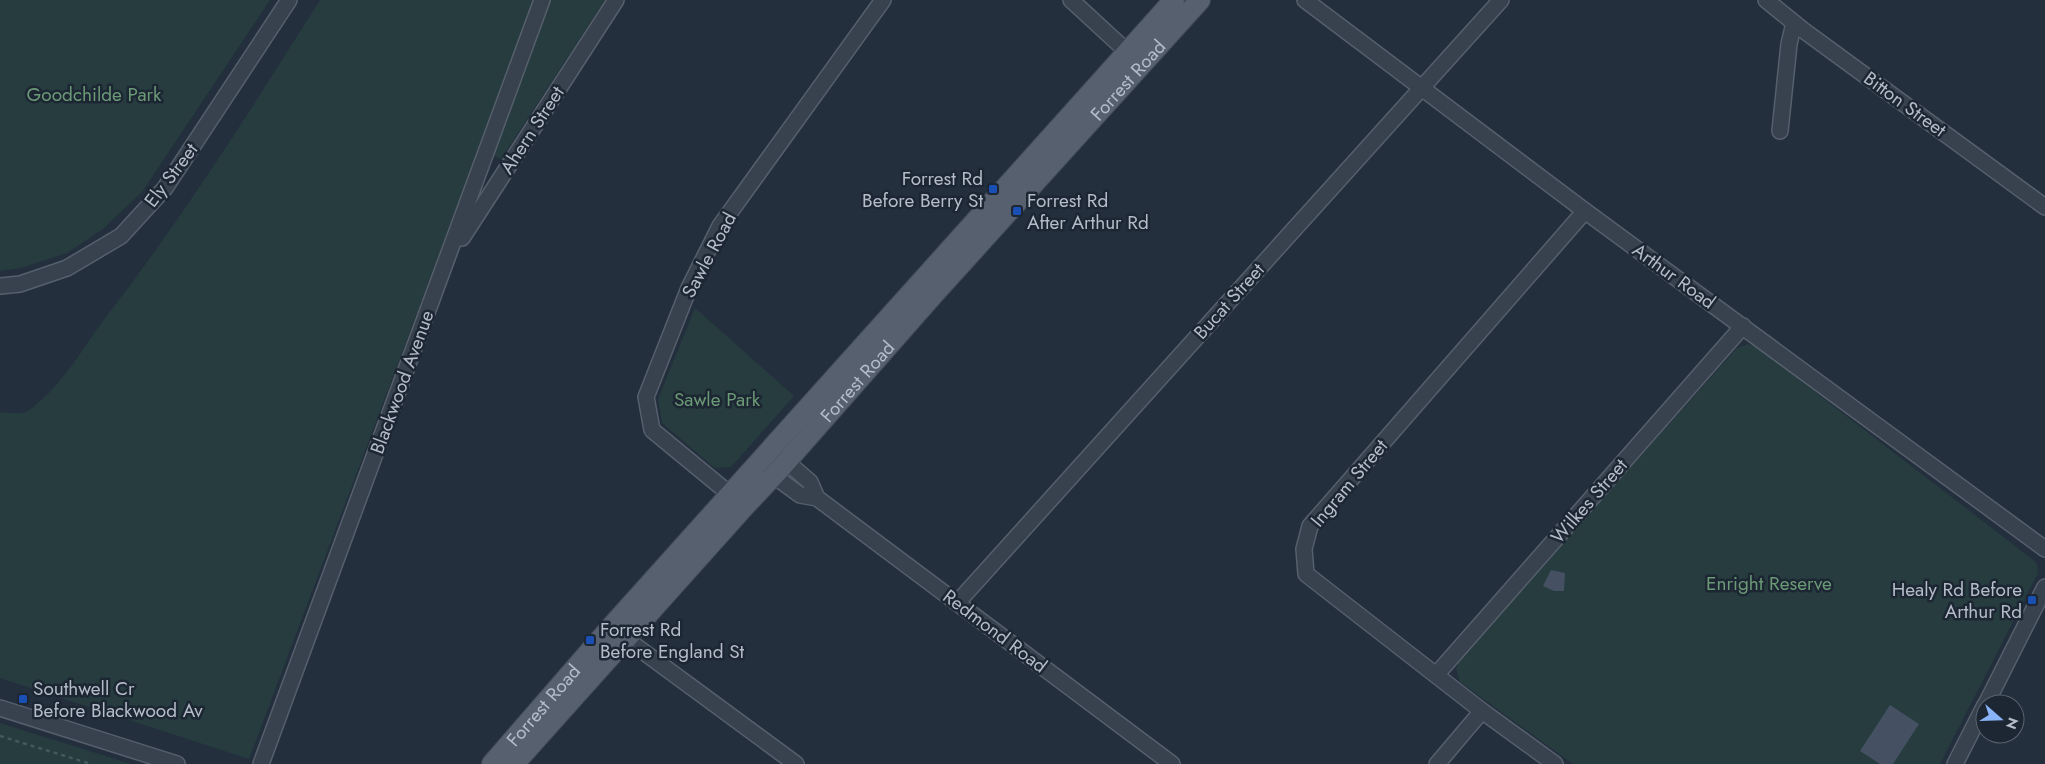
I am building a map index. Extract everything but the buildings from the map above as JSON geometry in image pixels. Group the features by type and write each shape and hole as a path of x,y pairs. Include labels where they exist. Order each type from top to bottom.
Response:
{"main road":[{"name":"Forrest Road","path":"492,764 618,633 772,463 934,294 1134,58 1174,0"},
{"name":"Forrest Road","path":"1134,58 1200,0"},
{"name":"Forrest Road","path":"514,764 618,633"}],"street":[{"name":"Ely Street","path":"0,286 20,284 67,268 122,236 165,188 289,0"},
{"name":"Blackwood Avenue","path":"261,764 542,0"},
{"name":"Ahern Street","path":"447,260 616,0"},
{"name":"Sawle Road","path":"738,501 652,430 646,397 689,288 720,226 883,0"},
{"path":"1071,0 1134,58"},
{"name":"Arthur Road","path":"1305,0 1585,211 2045,549"},
{"name":"Bucat Street","path":"957,603 1501,0"},
{"name":"Bitton Street","path":"1766,0 1794,23 2045,207"},
{"path":"1780,131 1789,44 1794,23"},
{"name":"Ingram Street","path":"1555,764 1482,712 1306,574 1304,550 1310,526 1585,211"},
{"name":"Wilkes Street","path":"1436,676 1743,326"},
{"name":"Redmond Road","path":"772,463 810,482 817,498 1172,764"},
{"path":"1991,694 2045,587"},
{"path":"618,633 796,764"},
{"path":"0,708 177,764"},
{"path":"1437,764 1482,712"},
{"path":"1955,764 1975,725"}],"path":[{"path":"0,736 91,764"}],"green space":[{"name":"Goodchilde Park","path":"0,0 270,0 142,192 103,229 67,253 21,268 0,271"},
{"path":"320,0 533,0 249,759 0,678 0,412 17,413 29,411 64,376 190,201"},
{"path":"548,0 605,0 501,159 493,155"},
{"name":"Sawle Park","path":"695,308 794,396 731,467 715,468 662,423 658,399"},
{"name":"Enright Reserve","path":"1748,344 1757,347 2037,564 2038,573 1940,764 1573,764 1460,682 1456,669 1461,658 1737,348"},
{"path":"0,723 131,764 0,764"}],"place":[{"name":"Forrest Rd Before Berry St","path":"993,189"},
{"name":"Forrest Rd After Arthur Rd","path":"1017,211"},
{"name":"Healy Rd Before Arthur Rd","path":"2032,600"},
{"name":"Forrest Rd Before England St","path":"590,640"},
{"name":"Southwell Cr Before Blackwood Av","path":"23,699"}]}
